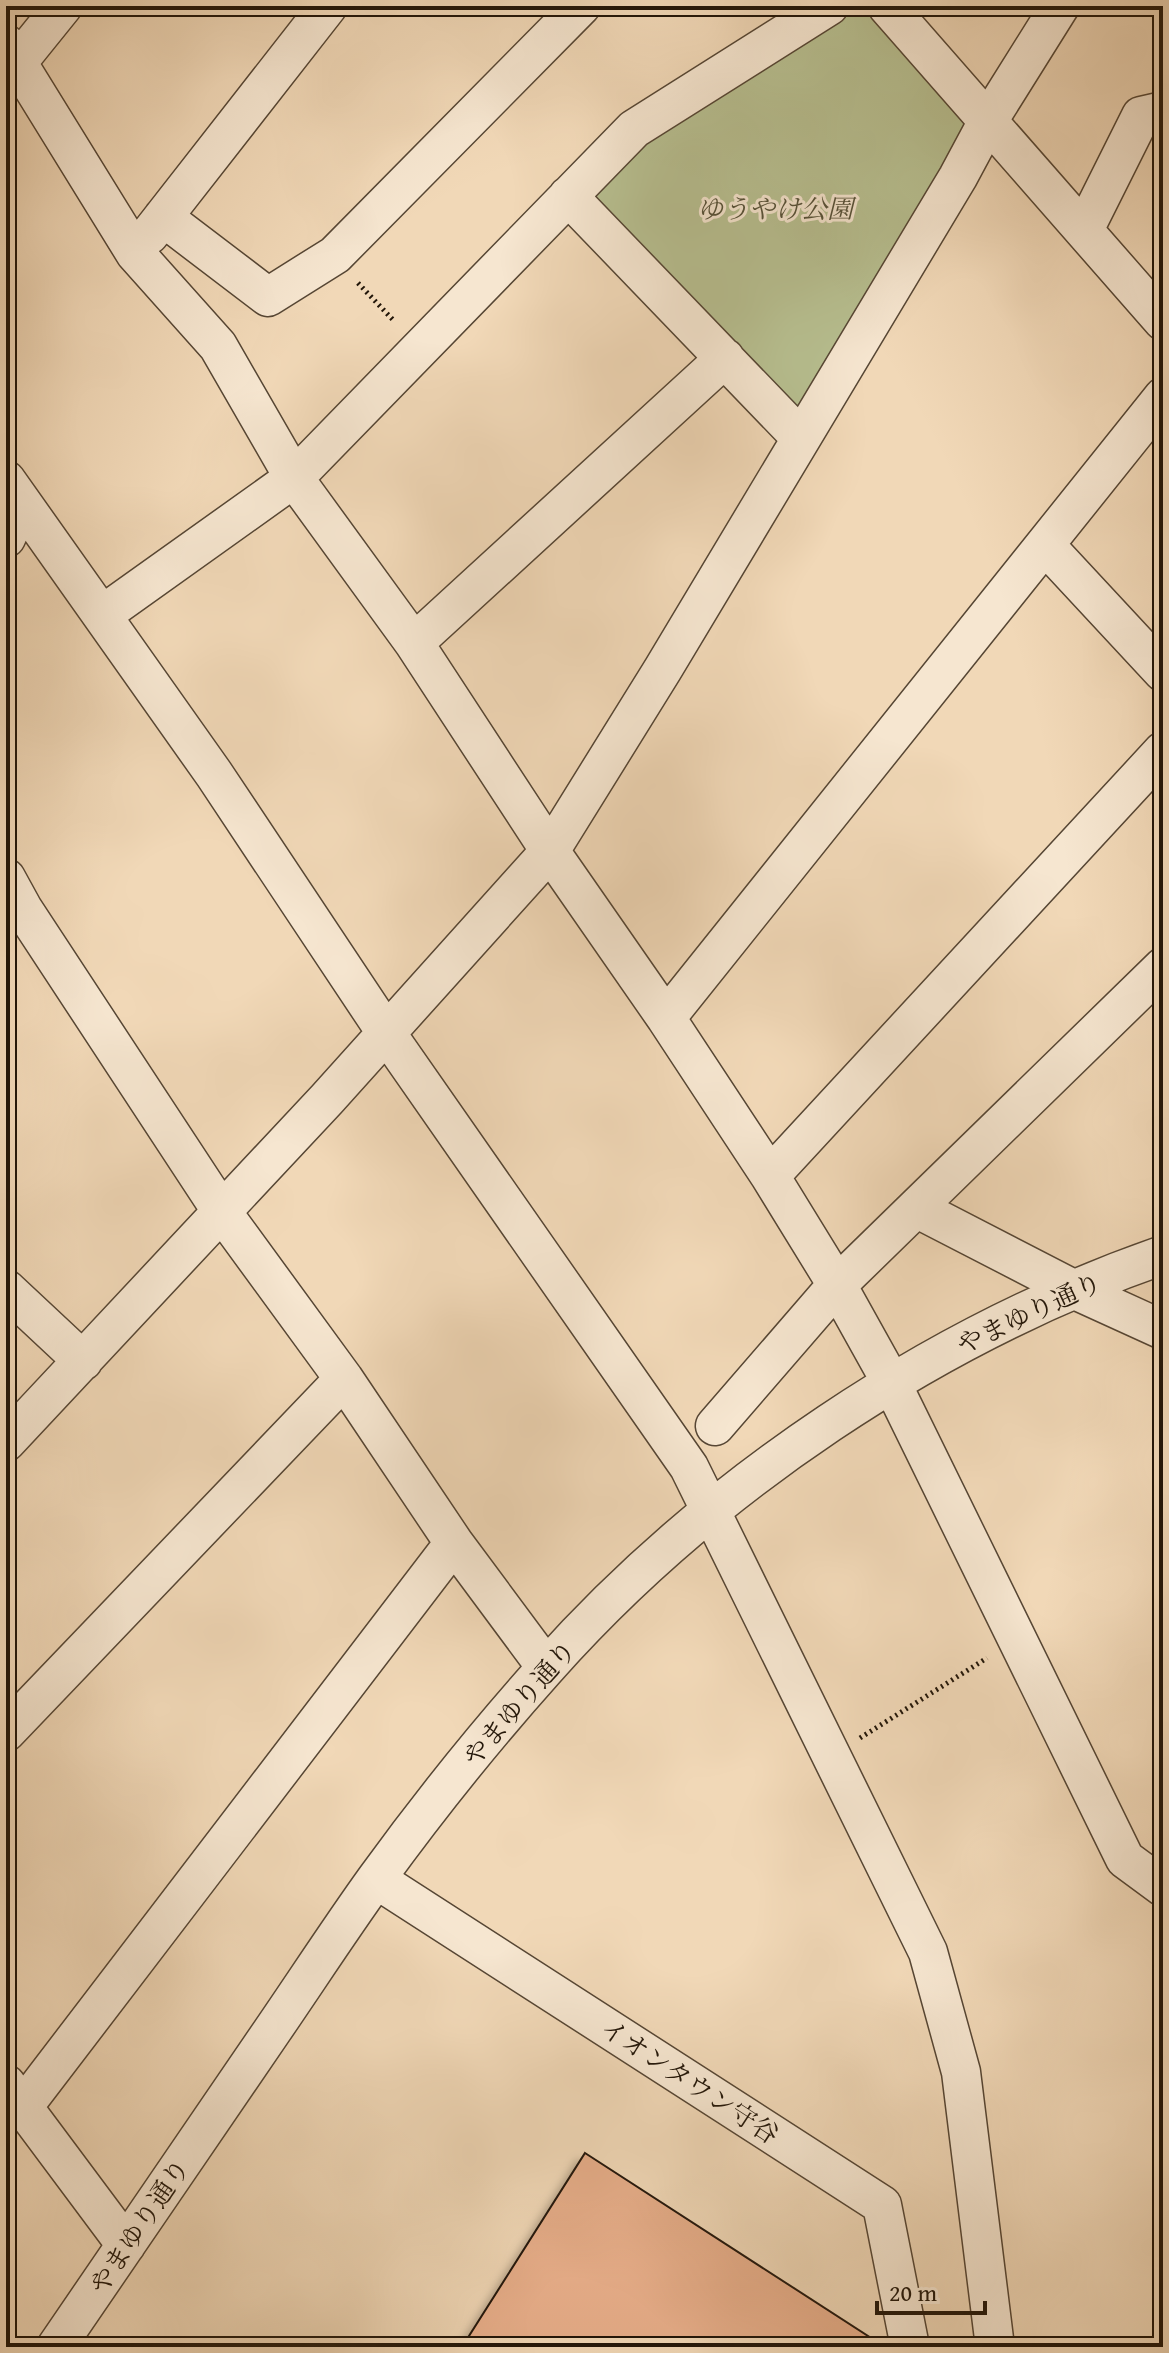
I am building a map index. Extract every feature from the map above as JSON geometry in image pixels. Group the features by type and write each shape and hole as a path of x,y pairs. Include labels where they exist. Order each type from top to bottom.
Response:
{"street":[{"path":"63,6 10,59 135,253 218,346 294,478 414,643 550,851 666,1018 770,1176 837,1285 891,1382 1125,1859 1163,1887"},
{"path":"135,253 328,6"},
{"path":"163,217 268,297 332,256 581,6"},
{"path":"102,615 294,478 634,129 829,6"},
{"path":"887,6 1163,321"},
{"path":"11,1428 83,1361 387,1034 550,851 663,669 958,177 988,121 1060,6"},
{"path":"1084,230 1141,116 1163,111"},
{"path":"568,196 801,438"},
{"path":"414,643 725,358"},
{"path":"666,1018 1163,397"},
{"path":"14,492 214,774 387,1034 689,1467 928,1952 961,2072 995,2347"},
{"path":"6,538 14,492"},
{"path":"1045,545 1163,672"},
{"path":"770,1176 1163,751"},
{"path":"6,878 23,909 222,1212 344,1379 454,1543 546,1667"},
{"path":"715,1426 837,1285 1163,967"},
{"path":"916,1208 1073,1289 1163,1330"},
{"name":"やまゆり通り","path":"56,2347 376,1879 453,1779 546,1667 638,1573 711,1509 891,1382 1073,1289 1163,1255"},
{"path":"6,1289 83,1361"},
{"path":"6,1732 344,1379"},
{"path":"126,2245 15,2096 454,1543"},
{"name":"イオンタウン守谷","path":"376,1879 882,2205 910,2347"}],"path":[{"path":"332,256 420,349"},
{"path":"832,1756 1019,1639"}],"green space":[{"name":"ゆうやけ公園","path":"829,6 887,6 988,121 801,438 568,196"}],"building":[{"path":"585,2153 885,2347 462,2347"}]}
